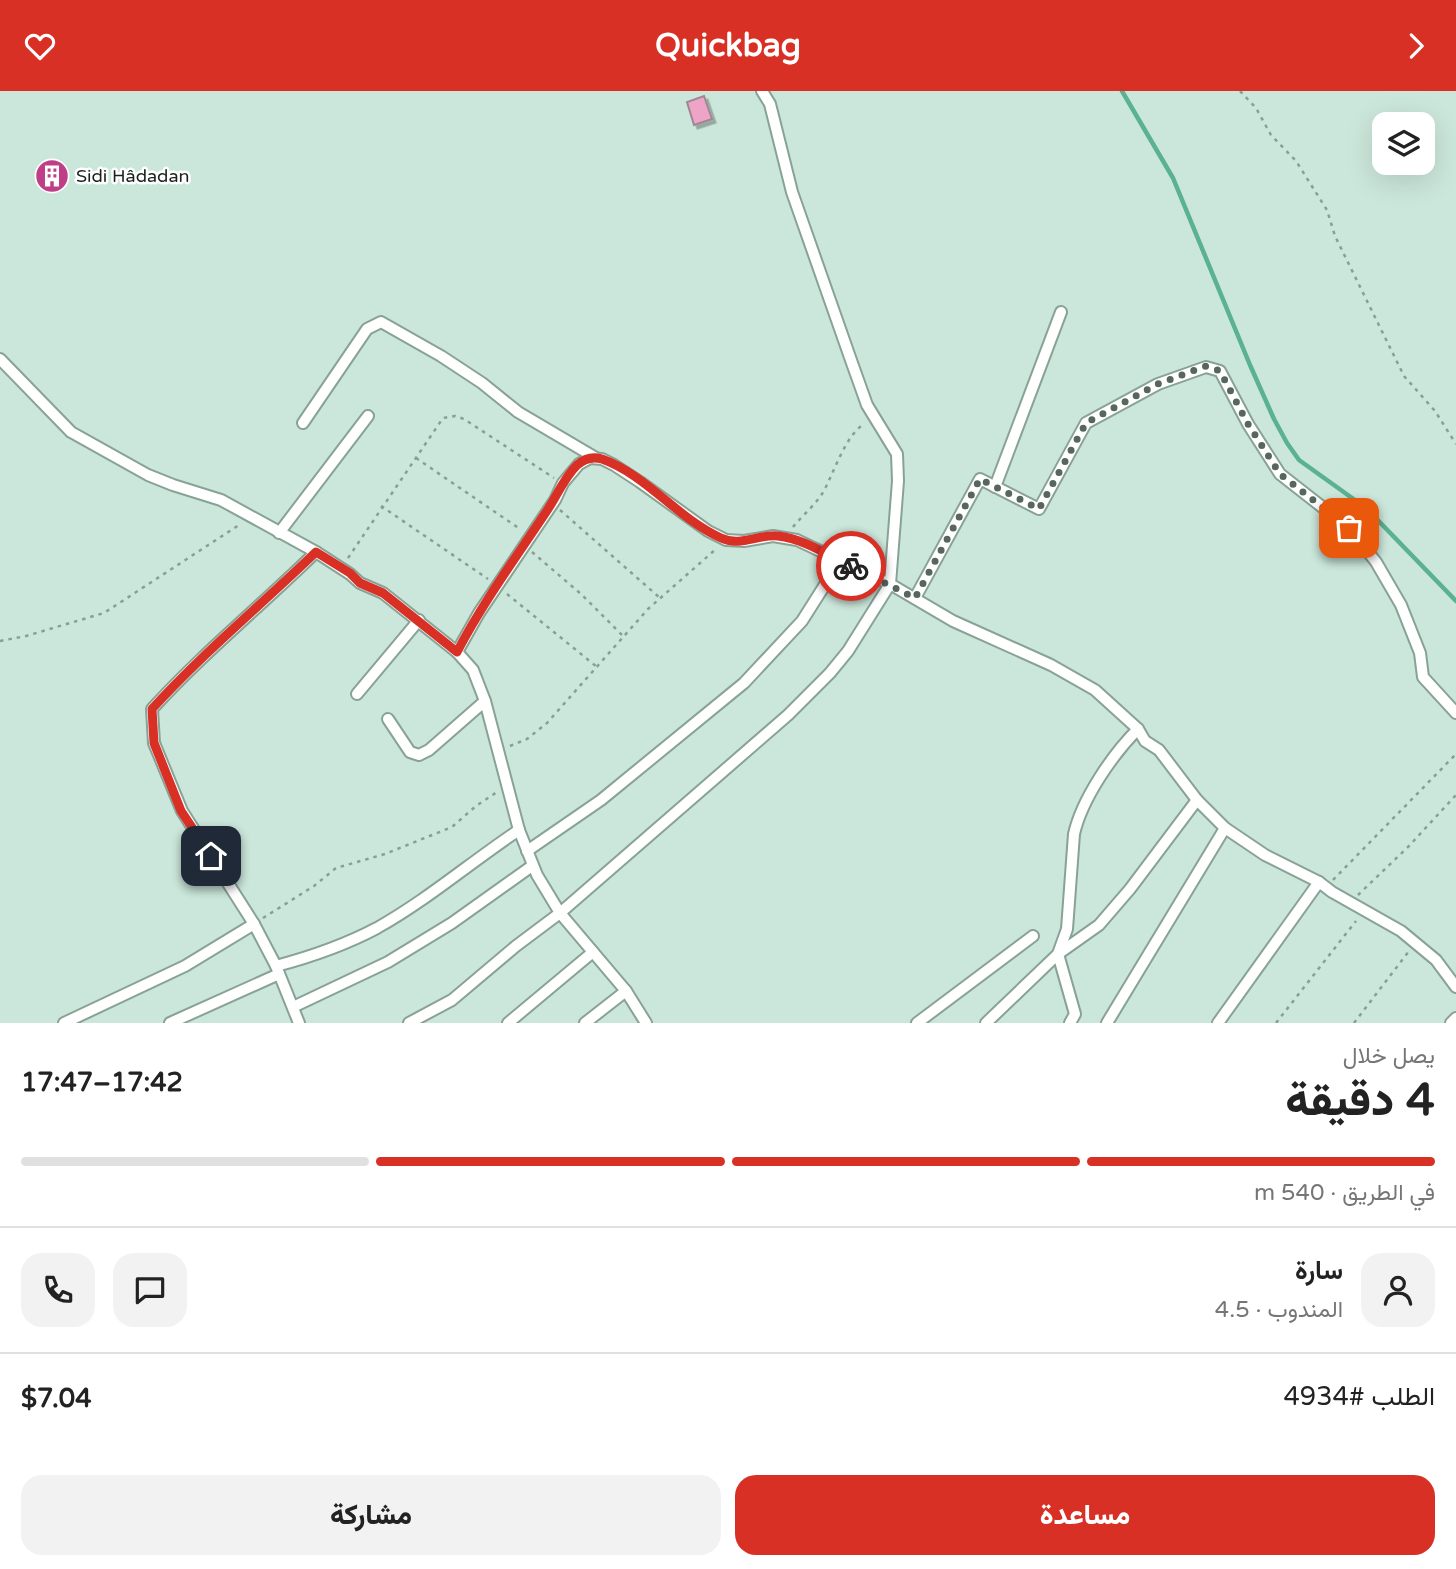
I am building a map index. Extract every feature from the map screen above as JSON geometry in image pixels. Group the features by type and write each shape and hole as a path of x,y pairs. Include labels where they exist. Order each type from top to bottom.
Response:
{"street":[{"path":"409,1023 452,1000 560,913 765,736 811,694 854,643 890,584 898,462 895,448 875,420 852,363 796,202 772,111 762,91"},
{"path":"995,487 1061,312"},
{"path":"303,423 367,329 381,322 441,356 518,412 596,458 614,465 708,531 735,542 773,536 807,544 890,584 953,621 1074,677 1094,690 1138,729 1145,741 1159,750 1197,800 1224,828 1265,855 1322,885 1417,942 1436,960 1456,987"},
{"path":"0,359 71,432 148,475 221,500 316,552 360,583 383,593 419,619 457,652 473,670 485,701 519,830 532,866 560,913 626,991 646,1023"},
{"path":"915,598 980,479 1039,509 1086,423 1158,384 1206,366 1220,371 1248,424 1280,474 1349,528 1376,562 1401,605 1420,653 1423,677 1456,713"},
{"path":"279,533 368,416"},
{"path":"457,652 469,628 553,503 562,483 579,464 596,458"},
{"path":"299,1023 254,924 181,811 154,743 152,709 190,668 264,603 316,552"},
{"path":"527,851 601,800 744,683 802,621 840,561"},
{"path":"357,694 419,619"},
{"path":"388,719 410,752 419,755 429,750 485,701"},
{"path":"1070,1023 1075,1014 1058,954 1068,929 1073,834 1091,793 1128,739 1138,729"},
{"path":"986,1023 1058,954 1099,925 1130,889 1197,800"},
{"path":"1107,1023 1224,828"},
{"path":"170,1023 277,970 379,927 439,888 519,830"},
{"path":"293,1007 388,962 452,923 532,866"},
{"path":"1218,1023 1322,885"},
{"path":"64,1023 185,966 254,924"},
{"path":"919,1022 1033,936"},
{"path":"508,1023 593,952"},
{"path":"585,1023 626,991"},
{"path":"1451,1023 1456,1018"}],"path":[{"path":"1240,91 1256,108 1271,135 1296,161 1327,210 1335,236 1404,376 1435,411 1456,444"},
{"path":"341,568 443,418 455,416 464,419 562,483"},
{"path":"784,537 820,497 859,427 867,421 875,420"},
{"path":"416,458 528,541 624,637"},
{"path":"553,503 660,598"},
{"path":"381,506 498,586 597,667"},
{"path":"0,641 104,614 251,517"},
{"path":"498,751 527,739 547,723 660,598 726,540"},
{"path":"1322,885 1456,754"},
{"path":"254,924 314,886 336,868 385,854 452,827 476,806 507,786"},
{"path":"1351,902 1409,846 1456,795"},
{"path":"1276,1023 1364,910"},
{"path":"1354,1023 1417,942"}],"building":[{"path":"704,96 712,119 694,125 687,102"},
{"name":"Sidi Hâdadan","path":"53,168 59,177 50,183 45,174"}],"waterway":[{"path":"1122,91 1173,178 1250,365 1287,443 1299,460 1366,508 1456,601"}],"way so far":[{"path":"851,566 915,598 980,479 1039,509 1086,423 1158,384 1206,366 1220,371 1248,424 1280,474 1349,528"}],"place":[{"name":"Sidi Hâdadan","path":"52,176"}],"route":[{"path":"211,856 181,811 154,743 152,709 190,668 264,603 316,552 350,573 360,583 383,593 419,619 457,652 469,628 553,503 562,483 584,460 596,458 614,465 717,537 735,542 773,536 787,537 851,566"}]}
